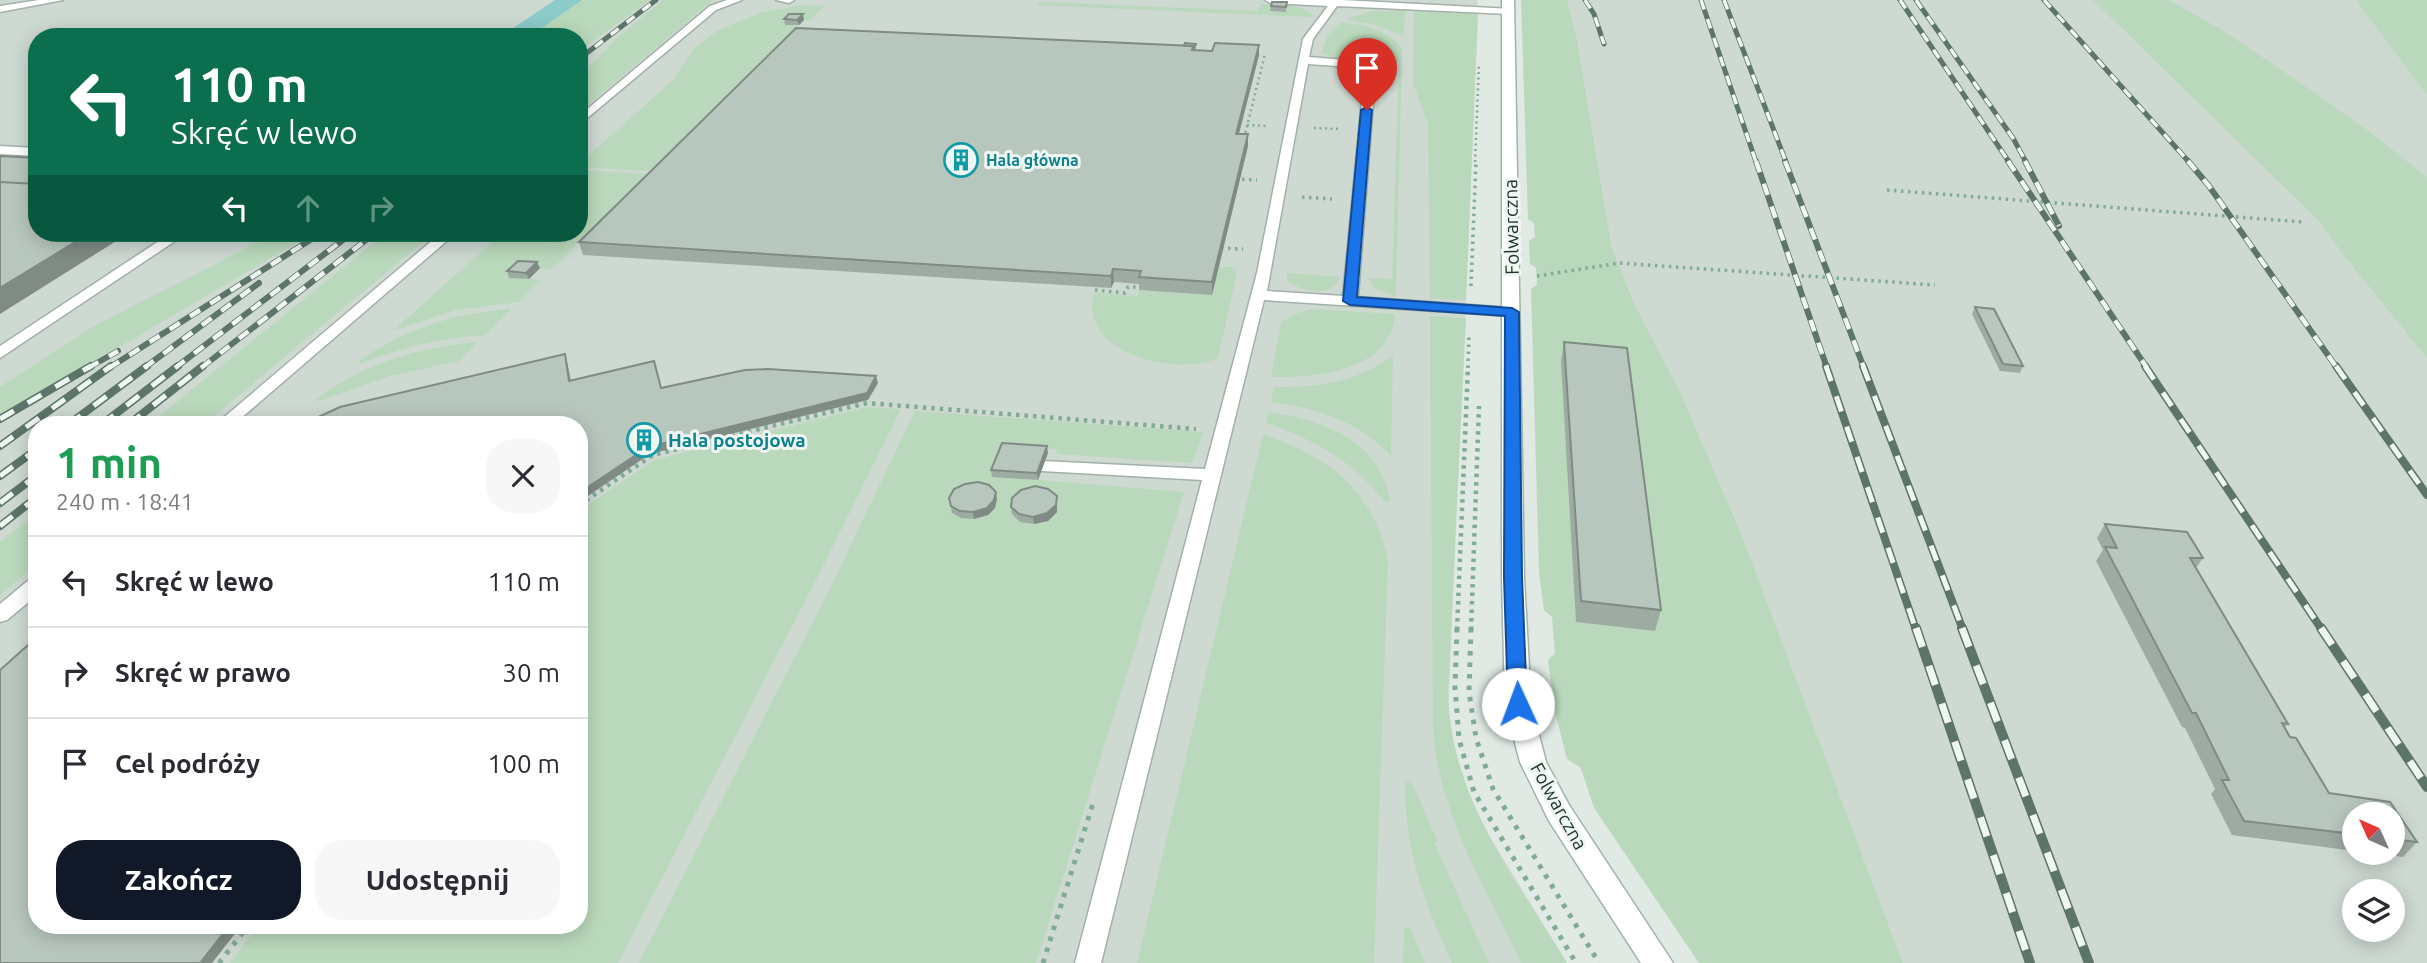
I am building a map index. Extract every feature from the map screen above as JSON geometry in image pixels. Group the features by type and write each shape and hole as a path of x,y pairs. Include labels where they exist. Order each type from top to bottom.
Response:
{"street":[{"name":"Folwarczna","path":"1508,5 1513,577 1518,704 1533,762 1559,813 1658,963"}],"lane":[{"path":"0,9 58,0"},
{"path":"588,114 713,8 726,1 737,0"},
{"path":"781,0 789,0"},
{"path":"1270,0 1508,5"},
{"path":"1088,963 1258,295 1303,60 1310,36 1336,1"},
{"path":"1303,60 1371,65 1350,301"},
{"path":"0,150 28,152"},
{"path":"0,353 166,242"},
{"path":"234,416 438,242"},
{"path":"1258,295 1512,312"},
{"path":"1042,466 1213,475"},
{"path":"0,615 28,592"}],"path":[{"path":"1242,145 1265,54"},
{"path":"1247,125 1274,126"},
{"path":"1310,128 1343,130"},
{"path":"1232,190 1237,179 1237,168"},
{"path":"1887,190 2303,222"},
{"path":"1299,197 1335,199"},
{"path":"1216,259 1222,236"},
{"path":"1219,248 1244,249"},
{"path":"1511,275 1545,275 1619,263 1935,285"},
{"path":"1095,290 1125,293 1129,286 1154,288"},
{"path":"588,499 653,455 867,403 1207,430"},
{"path":"219,963 242,934"}],"shaded area":[{"path":"0,0 1477,0 1478,6 1463,5 1462,12 1478,14 1448,719 1463,784 1478,817 1567,963 0,963"},
{"path":"1567,0 2427,0 2427,963 1903,963 1741,533 1681,394 1635,305 1612,248 1577,39"}],"green space":[{"path":"582,0 650,0 588,45 588,28 542,28"},
{"path":"663,0 713,0 588,104 588,68 618,37"},
{"path":"1521,0 1567,0 1577,39 1612,248 1635,305 1681,394 1741,533 1903,963 1699,963 1594,808 1581,768 1567,759 1554,708 1548,660 1555,653 1552,617 1544,610 1539,573 1531,289 1537,285 1536,268 1530,264 1529,241 1535,237 1534,223 1528,219"},
{"path":"2093,0 2169,0 2222,30 2292,77 2427,177 2427,358 2319,221"},
{"path":"2356,0 2427,0 2427,95"},
{"path":"1039,2 1258,11 1261,4 1270,5 1269,11 1285,12 1287,5 1302,8 1313,15 1037,5"},
{"path":"802,5 824,6 810,20 790,19 786,24 799,25 651,171 588,168 588,156 673,80 693,50 718,30 760,13"},
{"path":"1371,11 1405,11 1404,36 1376,25 1346,19"},
{"path":"1414,11 1478,14 1466,300 1430,298 1428,124 1413,83"},
{"path":"1341,22 1383,32 1402,49 1396,296 1375,289 1368,278 1392,279 1399,62 1349,61 1322,52 1328,35"},
{"path":"588,171 648,174 588,233"},
{"path":"258,242 298,242 0,417 0,387 94,326"},
{"path":"375,242 423,242 214,416 159,416"},
{"path":"492,242 579,242 552,269 521,267 510,277 541,280 519,302 456,310 393,331"},
{"path":"1219,267 1232,267 1237,272 1218,358 1179,365 1156,362 1115,345 1100,331 1093,314 1094,293 1137,296 1139,290 1212,295"},
{"path":"1287,273 1340,277 1330,288 1315,291 1292,284 1287,280"},
{"path":"511,309 485,335 421,344 360,364 359,361 376,350 431,324 470,314"},
{"path":"1312,309 1395,314 1391,333 1381,348 1366,359 1329,373 1271,377 1281,323 1294,314"},
{"path":"1430,316 1466,318 1448,688 1451,727 1459,764 1488,833 1567,963 1521,963 1465,848 1443,788 1436,757 1433,726"},
{"path":"478,342 459,361 390,376 319,401 315,400 352,376 392,359 434,348"},
{"path":"1393,355 1391,456 1365,434 1336,418 1271,402 1274,387 1337,382 1366,372"},
{"path":"867,407 901,409 618,963 230,963 252,934 588,934 588,505 654,460"},
{"path":"915,411 1203,432 1192,463 1056,454 1057,449 1017,446 992,476 1184,492 1036,963 639,963 832,584"},
{"path":"1269,412 1329,428 1362,448 1375,462 1390,501 1385,502 1360,475 1317,444 1266,423"},
{"path":"1263,434 1308,454 1344,479 1371,513 1388,560 1374,963 1137,963"},
{"path":"28,520 28,572 0,595 0,542"},
{"path":"1405,781 1411,781 1438,842 1434,843 1489,963 1452,963 1425,896 1412,853"},
{"path":"1404,928 1410,928 1425,963 1403,963"}],"water":[{"path":"555,0 582,0 542,28 513,28"}],"building":[{"path":"1272,2 1287,2 1286,7 1271,6"},
{"path":"789,14 803,14 797,20 784,19"},
{"name":"Hala główna","path":"796,28 1193,46 1192,50 1212,51 1215,43 1259,45 1236,134 1248,134 1212,282 1139,277 1141,271 1113,269 1111,276 579,242 588,242 588,233"},
{"path":"1185,43 1196,44 1193,48 1184,46"},
{"path":"0,156 28,158 28,184 0,182"},
{"path":"0,182 28,184 28,242 75,242 0,288"},
{"path":"518,261 537,262 526,273 507,271"},
{"path":"1975,307 1994,309 2023,366 2003,364"},
{"path":"1564,342 1627,348 1661,610 1581,601"},
{"name":"Hala postojowa","path":"565,354 569,381 654,361 661,388 745,370 876,376 867,393 648,447 588,487 588,416 320,416 340,407"},
{"path":"1002,443 1047,446 1037,473 991,470"},
{"path":"978,482 989,485 996,492 994,500 987,508 973,512 960,511 951,506 949,498 954,489"},
{"path":"1035,486 1048,489 1057,496 1056,505 1047,513 1033,517 1019,514 1011,507 1012,498 1021,490"},
{"path":"2105,524 2187,532 2203,558 2190,558 2288,724 2282,723 2290,737 2296,738 2329,793 2390,802 2342,802 2342,833 2244,821 2222,780 2229,780 2196,713 2192,713 2105,547 2117,548"},
{"path":"28,645 28,934 223,934 200,963 0,963 0,670"},
{"path":"2405,824 2417,842 2405,841"}],"railway":[{"path":"588,52 656,0"},
{"path":"1585,0 1594,14 1604,44"},
{"path":"1701,0 1756,162"},
{"path":"1724,0 1786,162"},
{"path":"1900,0 2009,162"},
{"path":"1916,0 2013,138 2026,162"},
{"path":"2044,0 2189,162"},
{"path":"1756,161 1827,368"},
{"path":"1785,161 1864,368"},
{"path":"2008,161 2147,368"},
{"path":"2025,161 2059,226"},
{"path":"2188,161 2209,186 2337,368"},
{"path":"109,368 307,242"},
{"path":"175,368 340,242"},
{"path":"201,368 363,242"},
{"path":"144,368 259,283"},
{"path":"88,368 118,351"},
{"path":"0,419 91,366"},
{"path":"42,416 111,366"},
{"path":"80,416 147,366"},
{"path":"113,416 178,366"},
{"path":"139,416 203,366"},
{"path":"1826,366 1916,630"},
{"path":"1863,366 1963,630"},
{"path":"2145,366 2322,630"},
{"path":"2336,366 2427,495"},
{"path":"0,446 28,426"},
{"path":"0,476 28,456"},
{"path":"0,503 28,482"},
{"path":"0,526 28,504"},
{"path":"1916,628 2030,963"},
{"path":"1962,628 2089,963"},
{"path":"2321,628 2427,787"}],"place":[{"name":"Hala główna","path":"961,160"},
{"name":"Hala postojowa","path":"644,440"}],"route":[{"path":"1367,110 1350,301 1512,312 1513,577 1518,704"}]}
